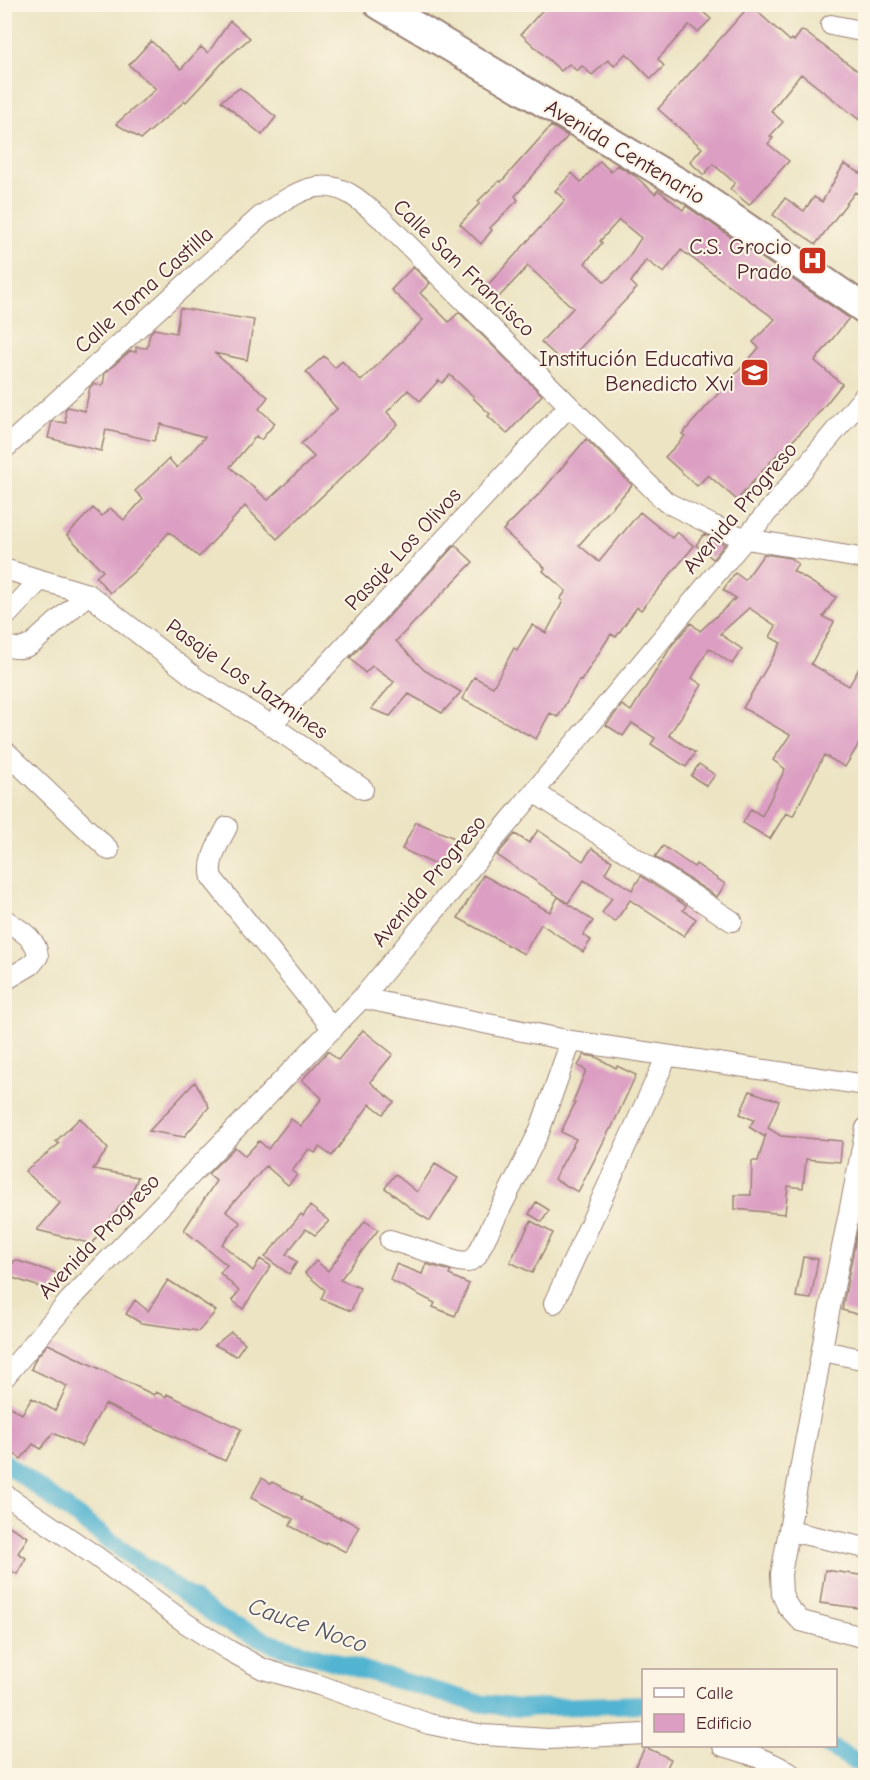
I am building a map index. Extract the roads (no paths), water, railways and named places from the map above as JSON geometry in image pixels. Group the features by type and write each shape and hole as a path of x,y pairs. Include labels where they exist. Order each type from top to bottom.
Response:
{"main road":[{"name":"Avenida Centenario","path":"393,8 693,191 866,310"}],"street":[{"path":"831,25 866,32"},
{"name":"Calle San Francisco","path":"327,186 350,194 383,220 666,502 746,539 866,559"},
{"name":"Calle Toma Castilla","path":"4,449 261,216 298,191 327,186"},
{"name":"Avenida Progreso","path":"4,1378 69,1301 362,998 866,394"},
{"name":"Pasaje Los Olivos","path":"271,726 569,406"},
{"name":"Pasaje Los Jazmines","path":"4,569 88,594 197,679 363,789"},
{"path":"4,618 40,580"},
{"path":"4,645 24,649 88,594"},
{"path":"7,758 109,850"},
{"path":"534,792 732,921"},
{"path":"227,827 212,859 210,870 212,878 333,1029"},
{"path":"4,919 33,940 38,956 31,965 4,981"},
{"path":"362,998 571,1041 866,1085"},
{"path":"390,1240 458,1261 468,1262 476,1257 539,1132 571,1041"},
{"path":"554,1303 667,1056"},
{"path":"866,1128 781,1574 782,1594 788,1607 801,1621 866,1638"},
{"path":"823,1351 866,1360"},
{"path":"4,1494 97,1557 187,1624 263,1669 319,1685 429,1724 483,1735 548,1739 642,1734"},
{"path":"789,1531 866,1548"},
{"path":"727,1747 748,1753 794,1776"}],"waterway":[{"name":"Cauce Noco","path":"4,1462 220,1619 273,1644 477,1703 519,1708 642,1704"},
{"name":"Cauce Noco","path":"830,1747 866,1767"}],"place":[{"name":"C.S. Grocio Prado","path":"813,260"},
{"name":"Institución Educativa Benedicto Xvi","path":"755,372"}]}
